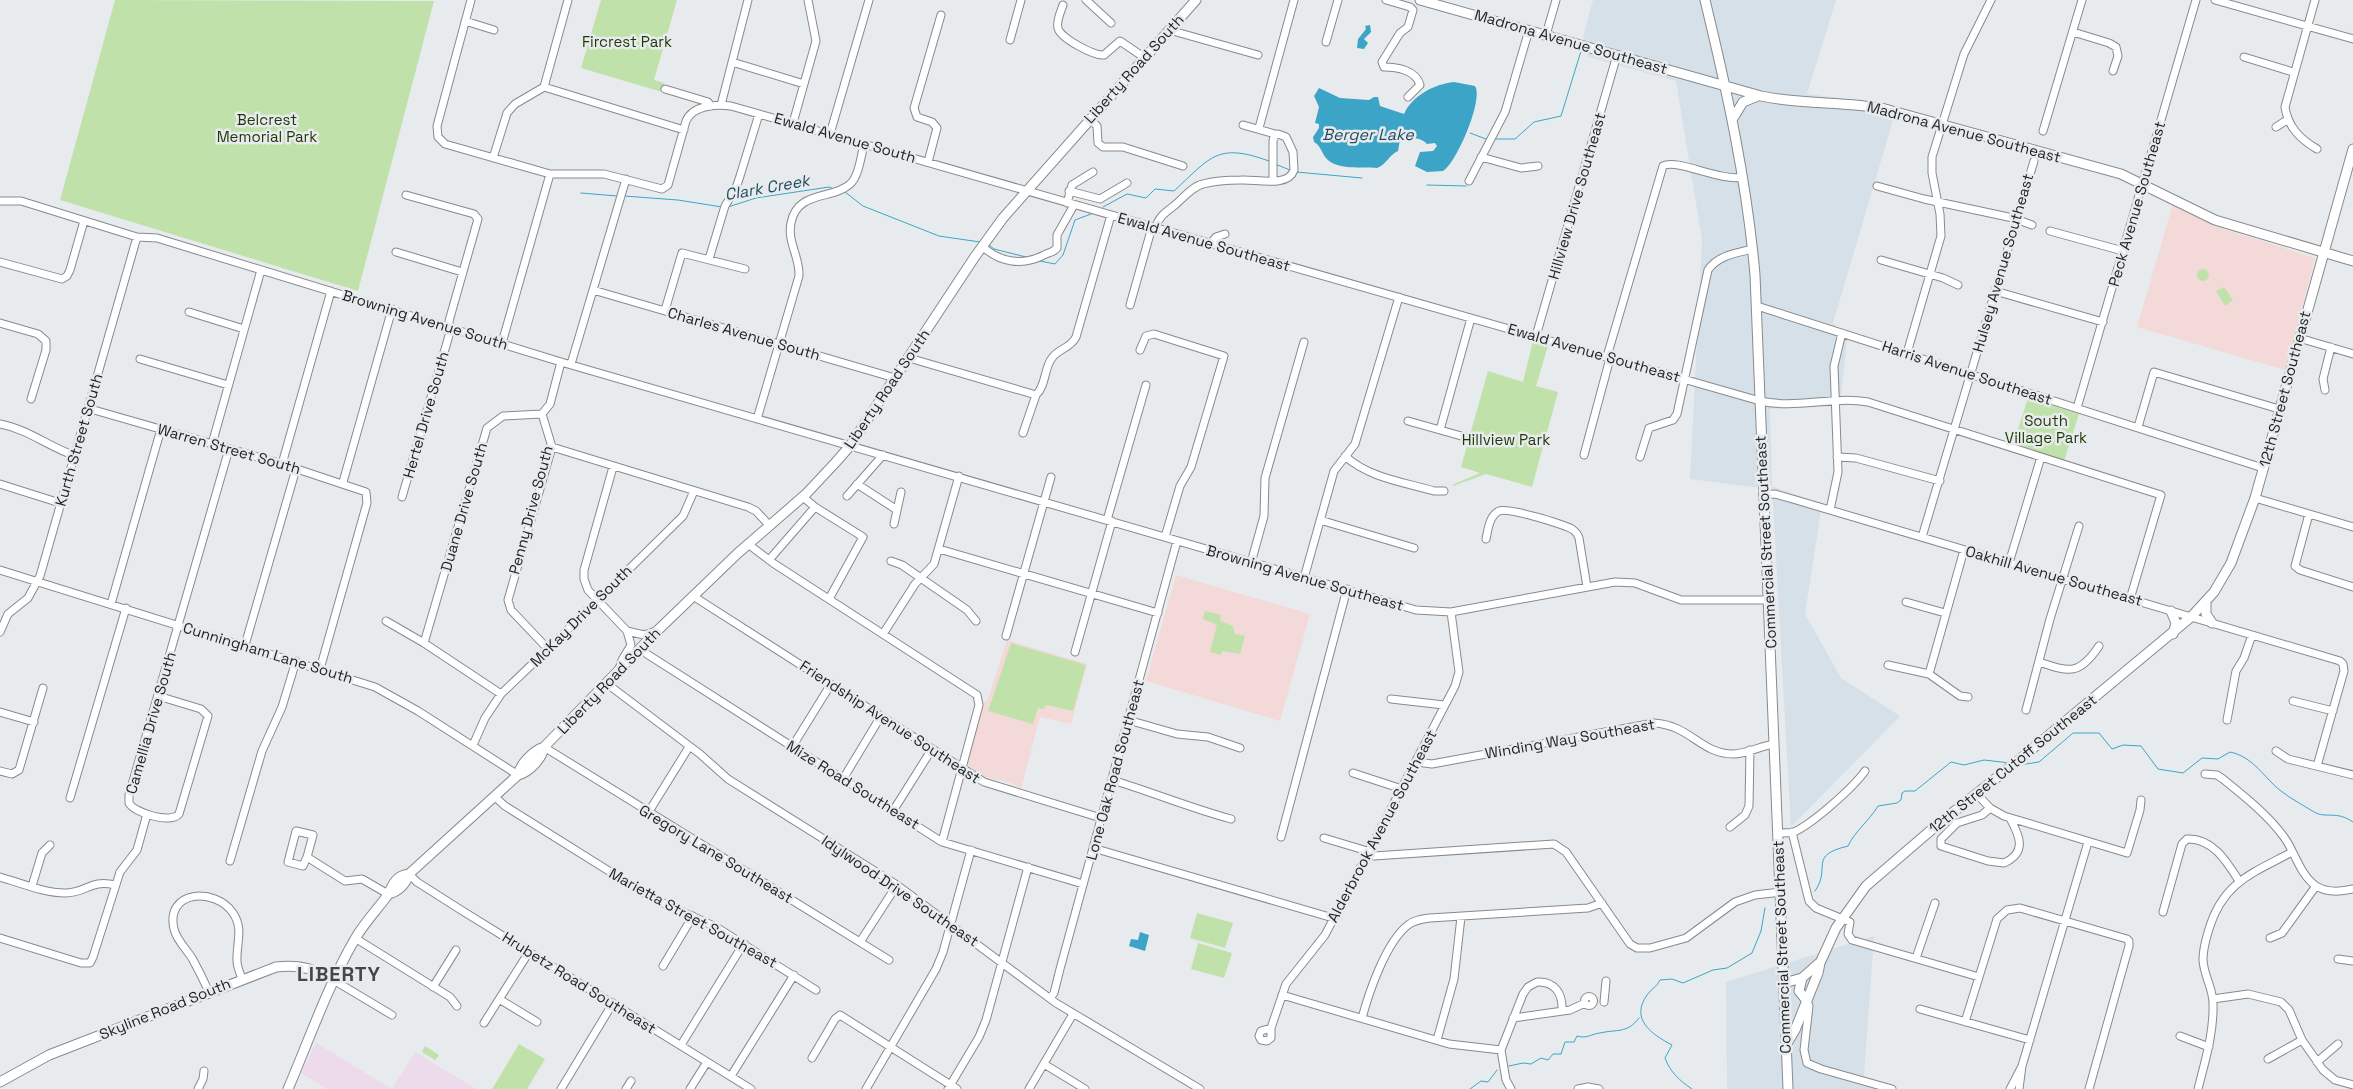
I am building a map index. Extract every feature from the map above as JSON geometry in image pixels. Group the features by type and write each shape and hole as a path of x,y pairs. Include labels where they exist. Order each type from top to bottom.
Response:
{"main road":[{"name":"Liberty Road South","path":"288,1089 355,938 388,894 395,893 407,881 409,874 518,775 525,773 543,754 544,747 619,669 748,544 803,497 850,446 982,246 1027,191 1196,0"},
{"name":"Madrona Avenue Southeast","path":"1420,0 1759,95 1805,102 1862,105 1943,124 2114,171 2143,183 2215,220 2353,261"},
{"name":"Commercial Street Southeast","path":"1705,0 1725,86 1743,177 1753,249 1757,306 1788,1089"},
{"path":"1732,120 1743,102 1759,95"},
{"name":"12th Street Southeast","path":"2191,618 2206,603 2231,563 2255,498 2353,150"},
{"path":"2206,603 2206,614 2212,623"},
{"path":"2171,611 2176,623 2173,634"},
{"name":"12th Street Cutoff Southeast","path":"1786,1045 1807,1001 1820,963 1842,918 1866,886 1881,871 2011,767 2191,618"},
{"name":"12th Street Cutoff Southeast","path":"1784,983 1802,978 1820,963"},
{"name":"Skyline Road South","path":"0,1082 49,1056 276,967 293,965 310,968 335,981"},
{"path":"1802,978 1800,991 1807,1001"}],"street":[{"path":"471,0 436,126 438,136 445,144 550,174 595,173 626,179 657,189 666,187 670,181 684,130 691,114 711,106"},
{"path":"493,158 507,113 515,104 544,87 568,0"},
{"path":"721,105 748,0"},
{"path":"793,123 816,41 808,0"},
{"path":"830,134 869,0"},
{"path":"1010,40 1021,0"},
{"path":"1086,0 1111,23"},
{"path":"1259,128 1294,0"},
{"path":"1278,58 1282,55 1298,0"},
{"path":"1326,42 1338,0"},
{"path":"1386,0 1410,7 1413,10 1408,27 1400,33 1382,62 1384,67 1407,70 1417,79 1420,85 1408,97"},
{"path":"1546,35 1556,0"},
{"path":"1907,353 1942,230 1931,166 1964,54 1991,0"},
{"path":"2043,131 2082,0"},
{"name":"Peck Avenue Southeast","path":"2077,408 2196,0"},
{"path":"2215,0 2353,39"},
{"path":"2315,0 2285,101 2287,120 2302,140 2316,149"},
{"path":"1063,5 1058,25 1059,31 1088,52 1104,55 1120,41 1144,58"},
{"path":"928,162 937,128 932,122 917,117 914,108 941,15"},
{"path":"465,22 494,30"},
{"path":"1169,30 1258,54"},
{"path":"1469,181 1505,112 1528,30"},
{"path":"2073,32 2116,47 2118,56 2113,71"},
{"name":"Hillview Drive Southeast","path":"1536,336 1617,55"},
{"path":"2244,57 2293,72"},
{"path":"732,62 804,84"},
{"path":"544,87 684,130"},
{"name":"Ewald Avenue South","path":"665,89 708,102 711,106 721,105 793,123 1027,191"},
{"path":"709,259 725,206 740,176 759,114"},
{"path":"1090,119 1097,126 1098,143 1103,147 1124,147 1183,166"},
{"path":"2276,128 2287,120"},
{"path":"1130,305 1154,227 1159,218 1198,186 1240,180 1273,181 1289,178 1294,173 1295,166 1286,137 1243,125"},
{"path":"1273,181 1272,155 1275,134"},
{"path":"757,419 799,276 799,265 790,238 791,220 801,205 813,197 849,186 854,179 864,144"},
{"path":"1481,157 1521,168 1538,166"},
{"name":"Hulsey Avenue Southeast","path":"1922,537 1956,429 2034,161"},
{"path":"1584,455 1609,362 1608,354 1658,180 1666,164 1673,164 1729,179 1743,177"},
{"path":"982,246 991,254 1014,262 1028,262 1046,253 1053,252 1058,248 1058,235 1070,204 1072,185 1093,172"},
{"path":"502,343 550,174"},
{"path":"571,364 626,179"},
{"path":"1070,191 1100,199 1128,183"},
{"path":"1877,186 2032,225"},
{"name":"Ewald Avenue Southeast","path":"1027,191 1760,401 1777,404 1834,401 1868,402 2161,495 2130,598"},
{"name":"Hertel Drive South","path":"402,497 450,332 449,321 478,217 406,195"},
{"name":"Browning Avenue South","path":"0,201 21,201 137,237 158,238 562,362 850,446"},
{"path":"1023,433 1036,395 1040,390 1052,358 1069,347 1076,337 1111,215"},
{"path":"0,262 62,279 67,276 70,270 84,221"},
{"path":"2050,231 2123,251"},
{"path":"1211,243 1216,237 1225,234"},
{"name":"Kurth Street South","path":"0,632 8,614 28,598 37,582 137,237"},
{"path":"1640,457 1651,426 1668,422 1675,418 1686,379 1708,270 1714,263 1724,257 1753,249"},
{"path":"396,252 462,272"},
{"path":"665,310 682,253 745,268"},
{"path":"1881,260 1930,274 1958,285"},
{"path":"212,444 261,270"},
{"name":"Charles Avenue South","path":"593,290 895,378"},
{"path":"282,464 331,291"},
{"path":"1996,292 2103,322"},
{"path":"1304,578 1334,471 1355,444 1399,297"},
{"name":"Harris Avenue Southeast","path":"1757,306 2263,468"},
{"path":"343,482 392,310"},
{"path":"189,312 244,329"},
{"path":"1440,430 1471,318"},
{"path":"0,323 38,334 46,341 46,350 31,399"},
{"path":"1830,510 1838,472 1834,366 1842,333"},
{"path":"1140,350 1146,336 1154,334 1224,356 1191,467 1180,486 1165,537"},
{"path":"2299,338 2353,354"},
{"path":"1251,563 1264,516 1265,478 1304,342"},
{"path":"2325,390 2323,379 2331,347"},
{"path":"909,358 1036,395"},
{"path":"140,359 228,385"},
{"path":"542,414 550,404 562,362"},
{"path":"2138,428 2154,372 2279,409"},
{"path":"1075,652 1092,594 1109,520 1146,385"},
{"name":"Warren Street South","path":"87,408 343,482 363,490 368,495 320,668"},
{"name":"Penny Drive South","path":"542,414 552,447 509,591 508,600 511,610 548,650"},
{"name":"Duane Drive South","path":"424,643 487,428 503,416 542,414"},
{"path":"1408,421 1472,439"},
{"path":"0,424 20,430 47,445 74,455"},
{"path":"111,604 161,429"},
{"name":"Browning Avenue Southeast","path":"850,446 959,476 1416,610 1450,612 1625,582 1641,585 1681,600 1769,600"},
{"path":"552,447 752,508 770,526"},
{"name":"Camellia Drive South","path":"147,814 130,807 129,795 229,449"},
{"path":"846,496 883,455"},
{"path":"1345,456 1357,466 1369,472 1434,491 1444,491"},
{"path":"1837,457 1856,458 1940,481"},
{"path":"2009,563 2041,457"},
{"path":"613,467 584,574 588,590 627,631 631,645 619,669"},
{"path":"245,645 296,469"},
{"path":"884,634 920,579 934,564 959,476"},
{"path":"1006,636 1051,476"},
{"path":"0,484 60,503"},
{"path":"857,484 897,510"},
{"name":"McKay Drive South","path":"474,745 485,718 501,694 683,516 694,491"},
{"path":"894,524 901,492"},
{"name":"Oakhill Avenue Southeast","path":"1763,495 1775,494 2336,660 2343,664 2344,671 2333,711"},
{"path":"803,497 815,507 863,537 829,599"},
{"path":"2255,498 2353,527"},
{"path":"769,560 815,507"},
{"path":"1486,539 1490,522 1495,514 1501,510 1512,511 1569,528 1577,533 1579,538 1587,587"},
{"path":"2309,514 2295,566 2300,570 2353,587"},
{"path":"1320,520 1414,548"},
{"path":"2026,710 2050,619 2079,526"},
{"name":"Lone Oak Road Southeast","path":"1050,998 1054,993 1177,541"},
{"path":"748,544 769,560 975,693 979,699 942,842"},
{"path":"939,549 1158,613"},
{"path":"1929,674 1964,550"},
{"path":"890,561 902,565 967,610 976,622"},
{"name":"Cunningham Lane South","path":"0,570 320,668 385,691 474,745 518,775"},
{"path":"1281,837 1348,589"},
{"name":"Friendship Avenue Southeast","path":"693,596 984,782 1101,818"},
{"path":"1906,602 1945,613"},
{"path":"70,798 126,608"},
{"name":"Alderbrook Avenue Southeast","path":"1271,1028 1290,978 1321,942 1417,762 1459,676 1450,612"},
{"path":"386,621 424,643 501,694"},
{"path":"627,631 644,635 658,630"},
{"path":"2227,720 2236,671 2244,658 2252,635"},
{"path":"2039,662 2070,671 2077,669 2100,646"},
{"name":"Mize Road Southeast","path":"639,649 942,842 1084,884"},
{"path":"230,861 262,750 282,707 296,661"},
{"path":"1888,665 1929,674 1960,696 1968,697"},
{"name":"Idylwood Drive Southeast","path":"606,683 728,779 897,885 1073,1014 1200,1089"},
{"path":"792,747 831,684"},
{"path":"0,771 12,774 17,772 43,688"},
{"path":"0,938 81,963 90,962 94,957 115,885 123,867 137,850 147,814 168,820 179,814 208,716 202,709 158,696"},
{"path":"1392,699 1444,705"},
{"path":"2293,700 2333,711 2317,766"},
{"path":"0,712 34,722"},
{"path":"843,779 881,716"},
{"path":"1128,720 1172,733 1208,737 1240,748"},
{"name":"Winding Way Southeast","path":"1417,762 1432,764 1654,723 1674,726 1716,751 1734,754 1774,744"},
{"name":"Gregory Lane Southeast","path":"544,747 648,813 696,840 889,960"},
{"path":"648,813 689,748"},
{"path":"893,811 932,749"},
{"path":"1730,827 1745,815 1749,806 1750,750"},
{"path":"2276,752 2288,759 2353,776"},
{"path":"1778,833 1792,832 1818,816 1858,780 1865,771"},
{"path":"1353,773 1402,789"},
{"path":"2205,774 2217,775 2244,796 2284,837 2310,881 2316,886 2333,891 2353,889"},
{"path":"1112,780 1160,795 1194,809 1231,819"},
{"path":"1977,794 1990,808 2010,818 2127,853 2140,810 2141,800"},
{"name":"Marietta Street Southeast","path":"495,797 505,806 652,898 693,916 744,943 816,990"},
{"path":"1990,808 1982,815 1955,825 1941,840 1941,846 1988,861 2004,863 2014,855 2020,843 2019,834 2010,818"},
{"path":"296,831 313,835 307,857 303,866 288,862 296,831"},
{"path":"1792,832 1809,901 1816,908 1850,922 1848,934 1852,940 1979,977"},
{"path":"1324,838 1369,852 1374,856 1554,844 1564,849 1630,944 1642,948 1686,938 1741,899 1780,892"},
{"path":"2163,912 2182,844 2187,839 2205,842 2221,855 2239,881"},
{"path":"1376,840 1378,848 1384,855"},
{"path":"2019,1089 2022,1066 2088,842"},
{"path":"32,886 42,853 50,845"},
{"path":"1093,848 1333,918"},
{"path":"866,1089 936,969 952,924 971,850"},
{"path":"2198,1089 2209,1047 2213,998 2204,966 2204,948 2218,906 2239,881 2292,852"},
{"path":"307,857 345,881 361,878 388,894"},
{"path":"949,1087 980,1037 1028,867"},
{"name":"Hrubetz Road Southeast","path":"409,874 417,882 751,1089"},
{"path":"0,877 66,893 96,883 115,885"},
{"path":"860,942 897,885"},
{"path":"2270,938 2282,933 2316,886"},
{"path":"209,992 199,970 174,929 176,908 185,898 209,896 220,901 233,913 240,937 237,960 242,979"},
{"path":"1362,1018 1374,979 1397,937 1404,928 1420,920 1588,908 1602,903"},
{"path":"1916,958 1935,903"},
{"path":"1965,1022 1997,919 2002,913 2010,909 2020,908 2129,941 2089,1089"},
{"path":"663,966 693,916"},
{"path":"1437,1040 1454,979 1461,917"},
{"path":"355,938 450,998 457,1006"},
{"path":"681,1045 744,943"},
{"path":"433,987 456,950"},
{"path":"484,1023 529,952"},
{"path":"2338,959 2353,961"},
{"path":"731,1076 794,975"},
{"path":"335,981 392,1015"},
{"path":"1513,1018 1562,1011 1585,1004 1589,1005 1593,1002 1607,1001 1606,981"},
{"path":"1511,1089 1506,1080 1501,1050 1525,990 1537,982 1549,984 1558,990 1562,997 1562,1011"},
{"path":"2213,998 2248,994 2280,1002 2289,1010 2302,1040 2316,1062 2329,1076 2353,1086"},
{"path":"1282,995 1461,1047 1501,1050"},
{"path":"499,999 537,1022"},
{"path":"1807,1001 1809,1006 1804,1054 1807,1063 1875,1087 1892,1089"},
{"path":"561,1089 613,1004"},
{"path":"1920,1009 2030,1040"},
{"path":"1029,1089 1073,1014"},
{"path":"812,1058 835,1019 840,1015 949,1087 957,1089"},
{"path":"2180,1036 2209,1047"},
{"path":"2268,1059 2302,1040"},
{"path":"2316,1062 2338,1044"},
{"path":"690,1089 707,1062"},
{"path":"1044,1064 1085,1089"},
{"path":"2010,1089 2022,1066"},
{"path":"198,1089 203,1079 204,1071"},
{"path":"626,1089 631,1081"},
{"path":"1578,1089 1588,1087 1599,1089"}],"shaded area":[{"path":"1593,0 1836,0 1807,94 1880,103 1894,117 1833,323 1847,338 1840,406 1770,409 1772,486 1753,487 1690,479 1702,240 1676,81 1588,57 1583,37"},
{"path":"2173,204 2218,227 2315,258 2285,370 2137,327"},
{"path":"1772,486 1822,504 1805,614 1841,678 1900,716 1791,827"},
{"path":"1176,575 1310,614 1280,721 1146,681"},
{"path":"1007,640 1087,664 1071,724 1040,717 1021,789 1011,783 982,776 970,768 968,764 969,751 983,702 987,702"},
{"path":"1874,936 1864,1076 1880,1081 1878,1089 1727,1089 1726,982"},
{"path":"316,1043 392,1089 327,1089 301,1073"},
{"path":"415,1052 476,1089 392,1089"}],"green space":[{"name":"Belcrest Memorial Park","path":"115,0 434,1 358,291 60,200"},
{"name":"Fircrest Park","path":"601,0 677,0 654,80 664,83 662,92 581,68"},
{"path":"2201,269 2205,269 2209,275 2205,281 2201,281 2197,277 2197,273"},
{"path":"2224,287 2233,300 2225,306 2216,291"},
{"name":"Hillview Park","path":"1533,341 1548,346 1536,386 1558,392 1532,487 1486,474 1453,486 1480,473 1461,467 1488,371 1523,382"},
{"name":"South Village Park","path":"2028,398 2079,414 2064,461 2013,445"},
{"path":"1205,611 1221,615 1220,621 1233,626 1235,634 1245,636 1240,654 1222,651 1221,655 1210,652 1217,625 1203,619"},
{"path":"1011,643 1086,665 1073,711 1046,705 1044,709 1038,708 1033,724 988,711"},
{"path":"1197,913 1233,923 1225,948 1190,938"},
{"path":"1198,943 1232,953 1224,978 1191,969"},
{"path":"519,1044 545,1059 527,1089 492,1089"},
{"path":"425,1046 439,1055 435,1060 422,1052"}],"water":[{"path":"1370,25 1371,32 1364,39 1368,43 1364,49 1357,48 1358,39 1366,29 1365,26"},
{"name":"Berger Lake","path":"1454,82 1475,86 1477,93 1476,104 1467,131 1455,157 1443,171 1427,172 1415,166 1420,152 1433,151 1437,146 1435,143 1427,144 1418,139 1406,138 1400,140 1398,151 1377,168 1342,166 1330,162 1320,147 1314,142 1313,137 1319,128 1319,124 1315,123 1319,107 1314,96 1319,88 1340,98 1369,100 1378,97 1380,106 1404,114 1418,96 1439,85"},
{"path":"1140,932 1149,935 1145,951 1129,946 1131,939 1138,940"}],"waterway":[{"name":"Clark Creek","path":"1495,139 1515,139 1534,122 1561,116 1581,51"},
{"name":"Clark Creek","path":"1470,133 1486,139"},
{"name":"Clark Creek","path":"1103,207 1127,194 1146,198 1155,189 1174,191 1197,169 1216,156 1226,153 1252,155 1269,161"},
{"name":"Clark Creek","path":"1275,164 1290,170"},
{"name":"Clark Creek","path":"1296,172 1362,178"},
{"path":"1427,185 1466,186"},
{"name":"Clark Creek","path":"728,207 756,198 829,187 834,189"},
{"name":"Clark Creek","path":"845,192 863,206 939,236 980,242"},
{"name":"Clark Creek","path":"581,193 617,196"},
{"name":"Clark Creek","path":"624,196 678,200 722,207"},
{"name":"Clark Creek","path":"1040,261 1055,264 1063,255 1075,220 1091,214"},
{"name":"Clark Creek","path":"988,244 994,249 1026,257"},
{"path":"2019,765 2039,762 2073,733 2099,733 2112,749 2123,745 2141,746 2158,769 2183,773 2202,758 2218,759 2230,752 2246,758 2281,791 2314,812 2323,815 2341,816 2353,822"},
{"path":"1815,891 1820,883 1824,858 1828,854 1848,846 1878,806 1897,803 1901,800 1902,793 1905,791 1915,791 1951,762 1964,765 1984,760 2010,763"},
{"path":"1692,1089 1670,1068 1665,1058 1672,1045 1650,1031 1645,1025 1642,1018 1642,1004 1660,980 1672,979 1683,983 1713,970 1727,968 1752,953 1761,931 1765,908"},
{"path":"1509,1066 1523,1063 1531,1064 1541,1058 1548,1060 1553,1054 1561,1054 1565,1042 1574,1042 1577,1036 1586,1037 1626,1029 1639,1018"},
{"path":"1470,1089 1481,1081 1488,1082 1497,1070"}],"district":[{"name":"LIBERTY","path":"339,974"}]}
